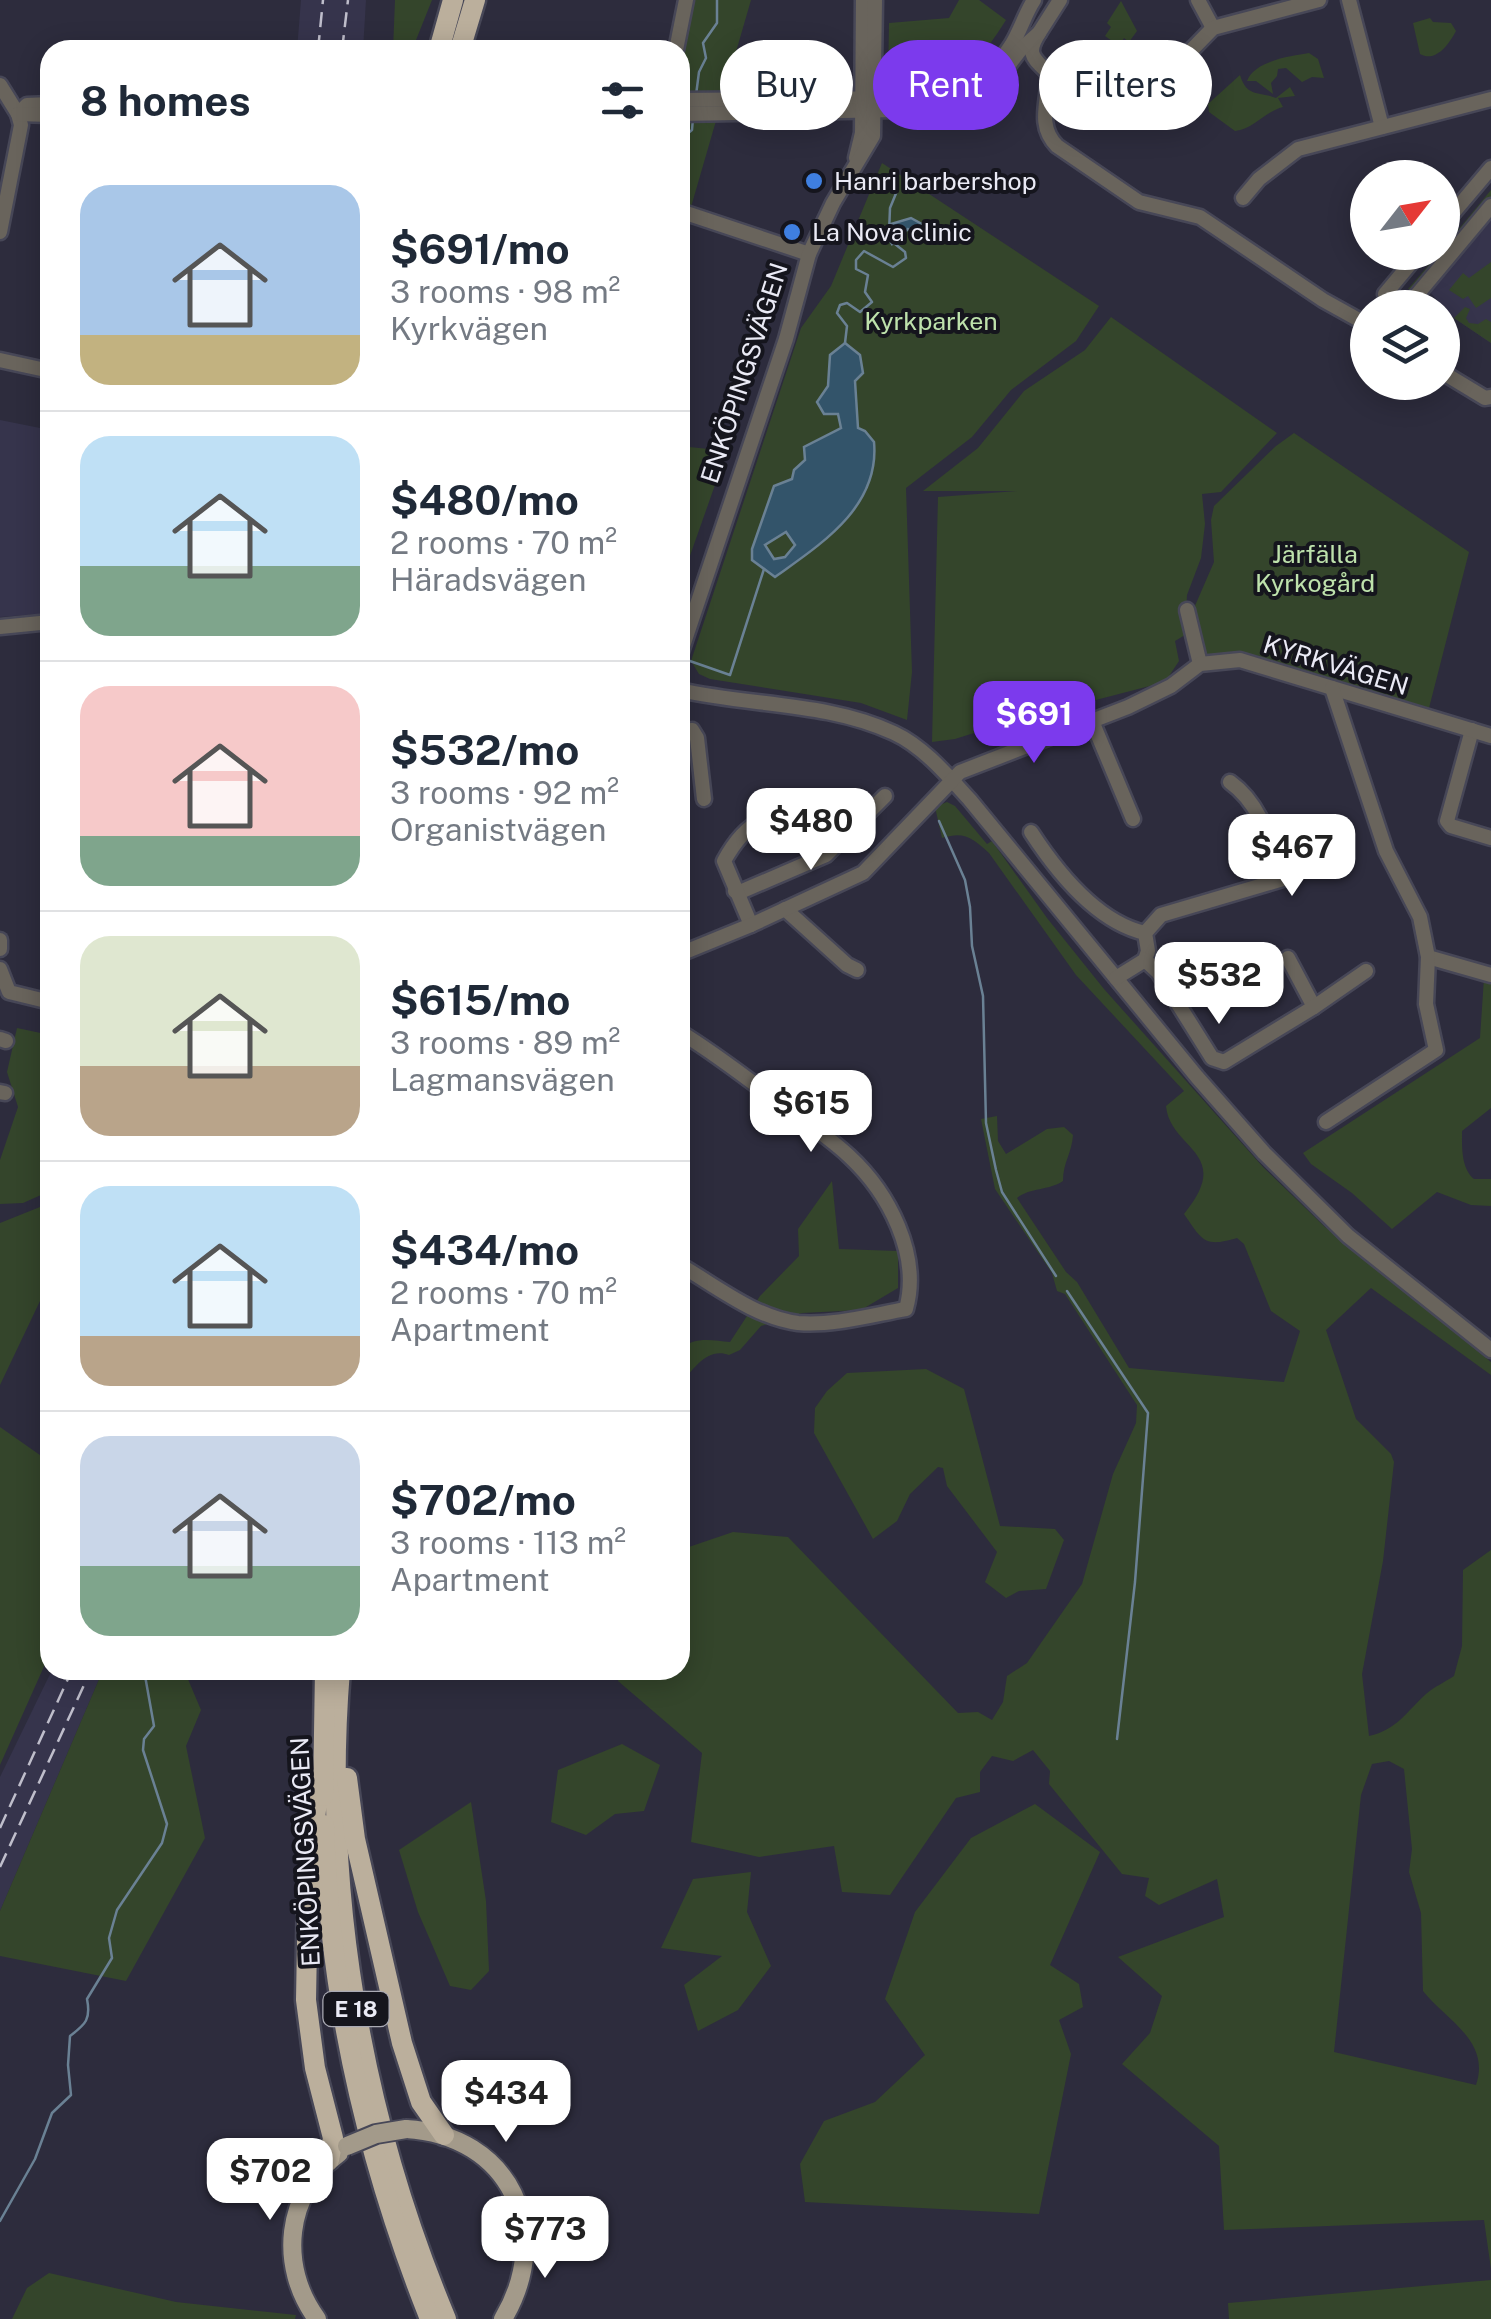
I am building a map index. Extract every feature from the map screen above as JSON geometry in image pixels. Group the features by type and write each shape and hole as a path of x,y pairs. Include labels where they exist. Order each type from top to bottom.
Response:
{"highway":[{"path":"442,40 454,0"},
{"path":"463,40 475,0"},
{"name":"ENKÖPINGSVÄGEN","path":"325,1680 322,1750 330,1927 350,2055 371,2145 430,2319"},
{"path":"339,1680 355,1839 376,1934 415,2087 429,2117 444,2134"},
{"name":"ENKÖPINGSVÄGEN","path":"339,1680 336,1807 350,1968 360,2031 394,2174 446,2319"},
{"path":"322,1750 308,1888 306,2000 315,2068 334,2138 329,2160"}],"main road":[{"path":"317,2319 300,2292 294,2272 292,2233 302,2196 329,2160 347,2146 376,2134 406,2129 444,2134 483,2156 498,2170 518,2205 524,2225 525,2260 510,2314"}],"street":[{"path":"678,40 686,0"},
{"name":"ENKÖPINGSVÄGEN","path":"863,0 869,106"},
{"name":"ENKÖPINGSVÄGEN","path":"690,624 786,339 809,254 853,170 869,106 875,0"},
{"path":"1018,40 1021,21 1034,0"},
{"path":"1060,0 1030,50 1030,56 1050,74 1044,121 1057,146 1139,202 1200,217 1350,314"},
{"path":"1198,0 1213,28"},
{"path":"1201,40 1213,28 1319,0"},
{"path":"1349,0 1382,127"},
{"path":"1019,45 1039,33"},
{"path":"0,85 21,125 0,232"},
{"path":"1243,198 1298,149 1491,99"},
{"path":"690,100 720,102"},
{"path":"18,114 26,105 40,104"},
{"path":"853,106 873,105"},
{"path":"690,113 720,112"},
{"path":"18,114 40,115"},
{"path":"1460,205 1491,168"},
{"path":"1421,290 1491,206"},
{"path":"690,213 809,254"},
{"path":"1388,290 1405,270"},
{"path":"0,360 40,369"},
{"path":"1460,383 1485,398 1491,397"},
{"path":"690,950 863,873 960,772 1152,696 1200,664 1186,610"},
{"path":"0,627 40,623"},
{"name":"KYRKVÄGEN","path":"1200,664 1240,660 1491,736"},
{"path":"1326,1122 1436,1050 1426,1004 1428,957 1420,917 1390,861 1332,688"},
{"path":"690,691 802,708 897,734 952,780 1197,1077 1315,1207 1491,1350"},
{"path":"1092,721 1133,819"},
{"path":"690,730 697,738 704,799"},
{"path":"1472,730 1447,821 1491,838"},
{"path":"1145,933 1162,915 1283,879 1258,811 1246,794 1230,782"},
{"path":"736,890 740,892 826,855 885,796"},
{"path":"751,925 724,860 750,826 766,817"},
{"path":"1031,832 1091,904 1124,928 1145,933"},
{"path":"785,909 857,970"},
{"path":"1116,978 1144,960 1148,950 1145,933"},
{"path":"0,940 0,949"},
{"path":"1428,957 1491,975"},
{"path":"1288,958 1314,1008"},
{"path":"1144,960 1158,972 1217,1062 1232,1059 1366,971"},
{"path":"0,969 9,992 40,1000"},
{"path":"690,1038 850,1157 882,1198 904,1236 910,1293 906,1309 798,1323 764,1314 690,1271"}],"shaded area":[{"path":"301,0 366,0 364,40 298,40"},
{"path":"1491,220 1491,343 1460,322 1460,290 1432,290 1449,270 1460,270 1460,257"},
{"path":"0,420 40,428 40,614 0,617"},
{"path":"47,1680 99,1680 0,1911 0,1777"}],"green space":[{"path":"395,0 432,0 416,40 393,40"},
{"path":"690,0 751,0 739,40 720,40 720,107 691,207 690,207 690,40 682,40"},
{"path":"959,0 979,0 1006,20 992,40 889,40 889,23 949,18"},
{"path":"1121,1 1137,31 1130,40 1111,40 1105,36 1111,27 1107,23"},
{"path":"1430,18 1433,22 1451,23 1456,31 1441,51 1426,56 1420,54 1413,23"},
{"path":"1309,53 1318,59 1324,78 1312,77 1302,82 1286,68 1278,69 1271,83 1273,94 1256,81 1247,81 1265,64"},
{"path":"1240,75 1254,92 1276,98 1290,87 1295,96 1278,98 1283,107 1235,131 1212,114 1212,100"},
{"name":"Kyrkparken","path":"882,163 1099,306 1076,341 1011,390 972,437 906,488 912,672 907,720 861,703 710,679 699,674 691,661 801,328 831,286"},
{"path":"1491,190 1491,200 1460,236 1460,227"},
{"path":"1491,262 1491,298 1476,308 1468,296 1460,297 1460,290 1449,290 1463,273 1469,278"},
{"path":"1424,270 1431,270 1414,290 1408,289"},
{"path":"1465,307 1470,309 1466,318 1469,323 1478,324 1486,319 1491,322 1491,343 1460,322 1460,312"},
{"path":"1111,317 1277,433 1221,492 1202,494 1205,524 1201,558 1187,595 1185,635 1175,641 1179,661 1165,682 932,742 938,497 1017,491 923,491 978,448 1024,391 1085,350"},
{"name":"Järfälla Kyrkogård","path":"1294,433 1469,552 1429,708 1255,655 1205,659 1191,615 1214,562 1214,506"},
{"path":"690,447 727,451 690,556"},
{"path":"947,802 955,806 987,844 992,841 1104,989 1263,1167 1325,1227 1491,1362 1491,1375 1371,1288 1326,1330 1356,1419 1391,1454 1394,1462 1383,1561 1362,1674 1369,1736 1394,1725 1426,1694 1454,1676 1462,1646 1463,1570 1491,1550 1491,2269 1484,2220 1224,2230 1219,2146 1122,2064 1150,2033 1162,1996 1118,1957 1224,1917 1217,1879 1159,1905 1145,1896 1149,1878 1122,1874 1049,1784 1050,1771 1033,1750 1013,1761 992,1756 980,1772 980,1792 956,1798 890,1895 842,1892 834,1846 759,1857 691,1842 702,1753 618,1681 690,1680 690,1547 733,1532 788,1537 958,1713 978,1712 992,1720 1003,1702 1007,1676 1027,1663 1082,1584 1113,1474 1136,1423 1137,1405 1065,1294 1057,1291 1052,1273 995,1189 981,1119 997,1116 998,1141 1006,1154 1047,1129 1064,1127 1073,1135 1063,1181 1017,1198 1066,1272 1077,1282 1129,1368 1284,1382 1300,1331 1271,1311 1244,1244 1237,1238 1205,1240 1184,1214 1203,1177 1202,1164 1170,1121 1166,1106 1184,1091 1076,975 989,853 968,837 942,838 935,807","holes":["1389,1761 1404,1769 1412,1849 1409,1872 1421,1913 1423,1991 1472,2044 1479,2070 1476,2085 1334,2052 1361,1795 1372,1764"]},
{"path":"1484,978 1491,979 1491,1108 1462,1131 1462,1144 1464,1163 1474,1179 1491,1179 1491,1206 1471,1205 1437,1192 1392,1229 1352,1193 1311,1164 1303,1153 1480,1038"},
{"path":"17,1028 40,1033 40,1195 23,1203 0,1204 0,1160 18,1107 7,1072"},
{"path":"832,1181 839,1249 898,1251 898,1288 861,1310 802,1313 761,1326 740,1350 729,1355 714,1354 690,1373 690,1344 730,1342 760,1296 799,1256 798,1229"},
{"path":"40,1207 40,1301 0,1385 0,1223"},
{"path":"926,1369 964,1389 1000,1526 1055,1529 1064,1540 1046,1589 1019,1591 1006,1598 985,1582 997,1552 947,1486 943,1468 938,1467 910,1494 897,1521 873,1539 814,1433 815,1408 847,1373"},
{"path":"0,1427 40,1455 40,1675 0,1765"},
{"path":"99,1680 188,1680 201,1710 186,1746 205,1838 126,1981 0,1956 0,1911"},
{"path":"622,1744 660,1765 644,1811 615,1814 586,1835 551,1822 558,1770"},
{"path":"471,1802 486,1901 489,1971 471,1990 450,1986 418,1912 399,1850"},
{"path":"1035,1804 1100,1852 1050,1965 1079,1984 1083,2007 1059,2020 1071,2054 1039,2214 805,2202 800,2164 824,2121 875,2102 925,2055 885,1999 915,1912 971,1838"},
{"path":"751,1872 747,1912 771,1966 738,2010 698,2031 684,1985 722,1956 661,1948 693,1879"},
{"path":"49,2273 176,2302 296,2315 295,2319 12,2319 27,2288"},
{"path":"1491,2280 1491,2319 1229,2319 1228,2303"}],"water":[{"path":"911,218 933,230 949,232 953,238 936,240 908,229 892,244 888,238 891,224"},
{"path":"845,343 860,355 863,373 855,381 858,428 874,442 868,486 844,522 775,577 752,560 752,549 774,486 792,479 794,470 805,460 804,447 841,428 838,414 824,414 817,402 828,386 830,355","holes":["786,532 795,545 785,557 774,559 765,545"]}],"waterway":[{"path":"696,95 699,72 706,58 703,43 717,23 717,0"},
{"path":"690,132 693,118"},
{"path":"889,233 890,208 897,191"},
{"path":"845,343 847,326 837,313 840,305 847,303 860,312 872,302 865,292 868,275 856,269 856,260 864,251 893,267 906,258 905,252 890,240"},
{"path":"690,661 730,675 764,569"},
{"path":"939,821 965,880 970,907 972,946 983,996 986,1123 996,1170 1002,1192 1056,1276"},
{"path":"1067,1291 1148,1413 1135,1582 1117,1739"},
{"path":"0,2221 35,2159 52,2113 71,2095 70,2036 86,2020 87,1999 112,1958 109,1938 117,1910 162,1843 167,1824 143,1750 144,1739 154,1726 146,1680"}],"railway":[{"path":"319,40 323,0"},
{"path":"343,40 348,0"},
{"path":"0,1828 67,1680"},
{"path":"0,1867 86,1680"}],"place":[{"name":"Hanri barbershop","path":"814,181"},
{"name":"La Nova clinic","path":"792,232"}]}
